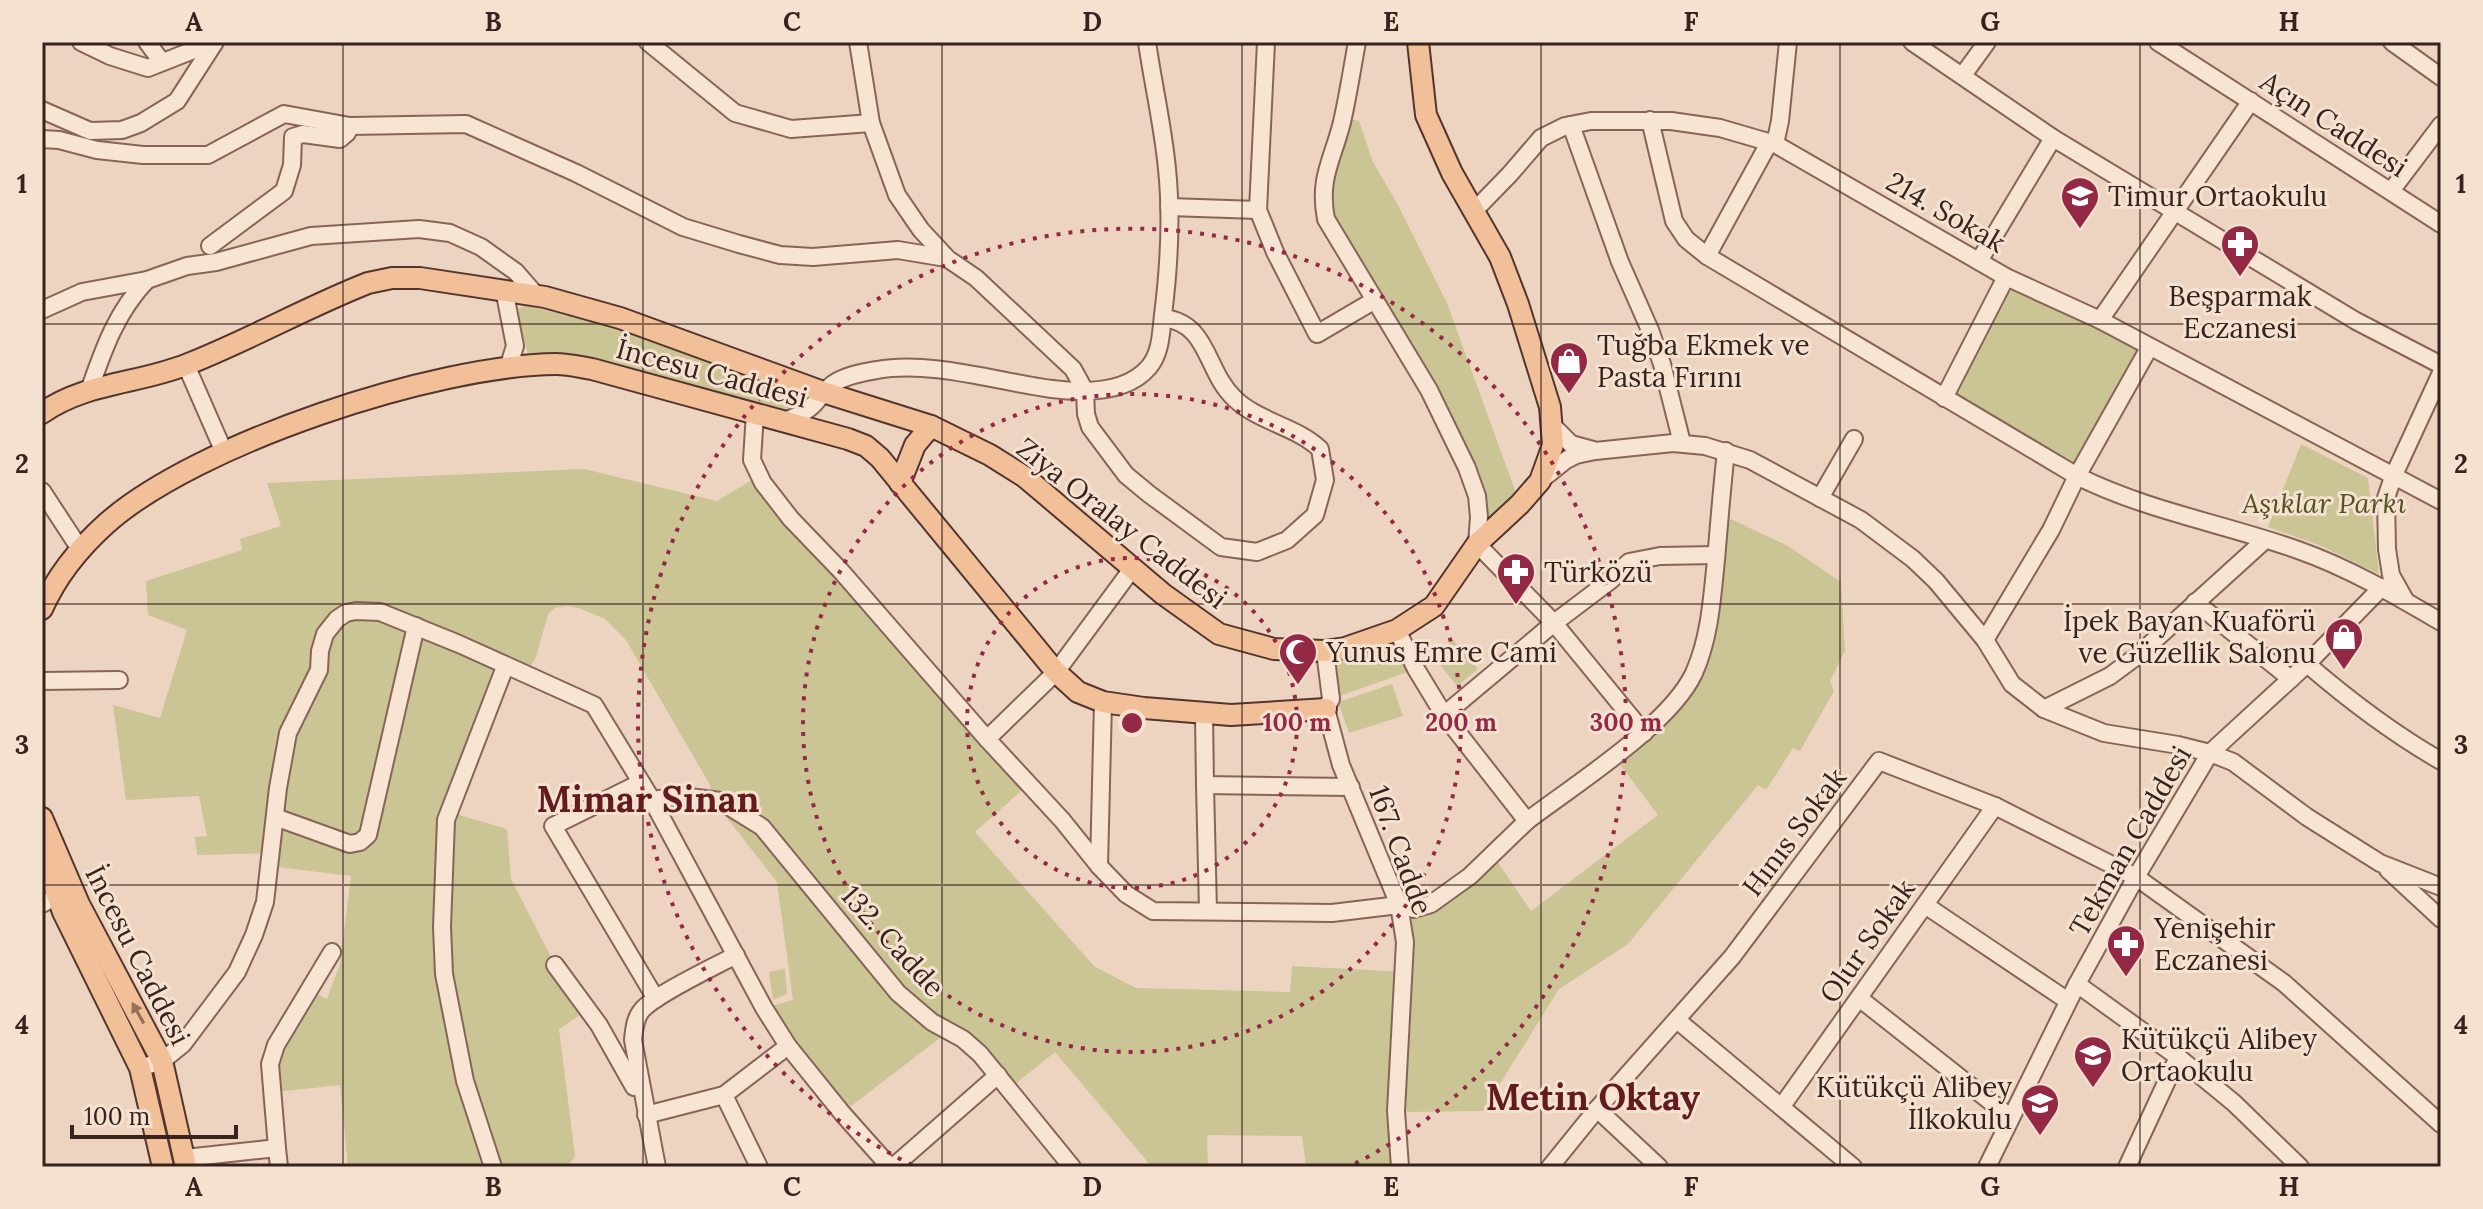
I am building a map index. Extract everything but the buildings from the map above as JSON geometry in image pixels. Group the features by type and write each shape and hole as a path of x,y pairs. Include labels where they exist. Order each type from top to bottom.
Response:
{"main road":[{"name":"Ziya Oralay Caddesi","path":"42,413 90,388 186,365 368,283 392,278 420,278 504,289 620,318 823,392 931,426 990,455 1025,477 1132,569 1219,634 1274,649 1325,651 1365,643 1397,630 1434,606 1477,544 1540,481 1552,454 1550,407 1518,304 1500,257 1452,173 1426,115 1418,42"},
{"name":"İncesu Caddesi","path":"42,609 64,569 109,521 174,477 224,452 273,432 394,393 508,368 558,364 592,369 866,446 880,458 1056,672 1078,692 1103,702 1204,715 1326,709"},
{"path":"900,483 915,445 931,426"},
{"name":"İncesu Caddesi","path":"42,818 57,896 162,1061 185,1162"},
{"name":"İncesu Caddesi","path":"42,851 63,912 140,1068 163,1167"}],"street":[{"path":"81,42 110,56 148,68 215,42"},
{"path":"147,42 162,62"},
{"path":"42,110 90,131 122,130 141,123 177,101 215,42"},
{"path":"648,42 735,113 791,129 871,123"},
{"path":"858,42 871,123 897,195 921,230 948,259 976,278 1073,369 1085,391 1090,427 1126,475 1221,547 1257,552 1287,540 1315,515 1325,480 1320,449 1235,400 1214,372 1191,328 1178,320 1163,318"},
{"path":"784,421 811,407 837,381 901,367 1085,391 1110,388 1143,373 1153,363 1163,318 1169,207 1165,156 1147,42"},
{"path":"1266,42 1258,210 1275,252 1317,334 1375,300"},
{"path":"1357,42 1340,129 1326,167 1323,202 1330,227 1429,390 1467,468 1477,496 1477,544 1554,623 1644,733"},
{"path":"1707,256 1772,144 1780,121 1788,42"},
{"path":"1912,42 2053,138 2356,321 2441,365"},
{"path":"1963,75 1987,42"},
{"name":"Açın Caddesi","path":"2158,42 2441,224"},
{"path":"2392,42 2414,48 2441,77"},
{"path":"2100,320 2251,101"},
{"path":"42,139 143,155 208,155 284,114 350,126 466,124 576,173 683,227 780,255 813,257 898,250 948,259"},
{"path":"1650,120 1674,221 1686,239 1707,256 2103,489 2265,540 2341,568 2382,587 2441,622"},
{"name":"214. Sokak","path":"1475,210 1510,174 1525,153 1553,130 1591,121 1650,120 1720,128 1772,144 2006,277 2100,320 2441,501"},
{"path":"1571,125 1620,262 1662,364 1682,443"},
{"path":"2391,191 2441,125"},
{"path":"210,246 284,191 292,165 293,137 303,134 340,139 350,126"},
{"path":"1979,261 2053,138"},
{"path":"1169,207 1258,210"},
{"path":"42,310 82,292 147,280 187,266 216,262 311,236 431,229 450,233 481,247 516,272 536,295"},
{"path":"1944,398 2006,277"},
{"path":"90,388 106,343 127,303 147,280"},
{"path":"504,289 515,346 508,368"},
{"path":"1985,640 2051,530 2077,476 2149,348"},
{"path":"186,365 224,452"},
{"path":"2406,601 2391,575 2386,498 2441,373"},
{"path":"755,413 752,460 763,483 791,519 850,580 1099,866 1126,894 1153,911 1332,913 1399,905 1414,909 1431,904 1447,894 1527,821 1644,733 1678,698 1693,675 1705,643 1726,451"},
{"path":"1552,425 1571,444 1595,451"},
{"path":"1820,498 1854,439"},
{"path":"1540,481 1566,460 1595,451 1682,443 1726,451 1750,460 1861,520 1913,559 1936,581 1985,640 2012,684 2044,709 2104,733 2210,753 2233,762 2307,817 2380,863 2441,919"},
{"path":"42,491 80,549"},
{"path":"2044,709 2110,676 2137,656 2265,540"},
{"path":"1444,715 1629,562 1660,556 1716,555"},
{"path":"987,739 1056,672 1132,569"},
{"name":"Tekman Caddesi","path":"1987,1167 2077,984 2210,753 2307,664 2382,587"},
{"path":"2195,602 2291,679"},
{"path":"140,1068 162,1061 183,1044 237,972 265,902 288,733 319,670 325,634 342,615 356,611 380,612 416,626 594,705 652,800 788,1046 842,1113 892,1167 998,1075"},
{"path":"275,817 350,844 360,842 368,835 416,626"},
{"path":"1397,630 1444,715 1527,821"},
{"name":"167. Cadde","path":"1325,651 1331,699 1326,709 1341,765 1399,905 1405,942 1396,1111 1400,1167"},
{"path":"2307,664 2358,708 2441,761"},
{"path":"493,1167 465,1081 444,974 443,847 446,820 505,667"},
{"path":"42,681 119,680"},
{"path":"1099,866 1103,702"},
{"path":"1204,715 1208,911"},
{"name":"Hınıs Sokak","path":"1550,1167 1597,1109 1732,957 1879,761 1995,806 2136,877 2284,983 2441,1124"},
{"path":"640,783 553,826 656,999"},
{"path":"1205,785 1351,787"},
{"name":"132. Cadde","path":"652,800 682,796 720,801 762,827 898,993 932,1022 963,1039 998,1075 1072,1167"},
{"name":"Olur Sokak","path":"1782,1106 1995,806"},
{"path":"2380,863 2441,887"},
{"path":"1925,905 2068,1001"},
{"path":"279,1167 270,1064 276,1045 332,952"},
{"path":"657,1167 633,1040 635,1023 641,1011 656,999 736,955"},
{"path":"555,965 599,1025 628,1072 646,1115"},
{"path":"2077,984 2178,1057 2234,1103 2300,1167"},
{"path":"1859,998 2010,1117"},
{"path":"1677,1020 1853,1167"},
{"path":"646,1115 724,1095 788,1046"},
{"path":"2127,1167 2178,1057"},
{"path":"724,1095 759,1167"},
{"path":"1597,1109 1659,1167"},
{"path":"185,1162 277,1148"}],"green space":[{"path":"1343,118 1359,121 1373,162 1447,303 1520,504 1477,544 1477,496 1323,202"},
{"path":"2006,277 2149,348 2077,476 1944,398"},
{"path":"526,305 609,326 717,365 803,401 802,407 773,414 574,358 528,354 516,310"},
{"name":"Aşıklar Parkı","path":"2301,444 2368,478 2379,574 2319,545 2268,527"},
{"path":"584,469 717,501 760,475 1029,784 975,832 1095,967 1136,988 1290,992 1292,966 1405,972 1399,905 1414,909 1493,855 1531,911 1658,815 1613,755 1693,675 1720,514 1788,546 1841,582 1845,651 1830,681 1834,691 1800,751 1793,748 1766,790 1758,785 1628,944 1559,989 1483,1111 1397,1112 1399,1167 1306,1167 1302,1136 1207,1135 1208,1167 1152,1167 1055,1052 1009,1089 949,1031 842,1113 764,1008 793,1000 777,882 712,799 710,785 626,640 605,619 579,608 555,608 548,614 536,657 526,674 506,667 449,812 507,829 511,879 555,965 588,1010 559,1029 575,1156 567,1167 348,1167 340,1085 276,1092 269,1049 303,988 327,999 340,964 351,876 271,866 271,853 197,855 195,837 207,836 199,796 126,800 113,705 160,718 187,630 148,615 146,581 242,550 240,539 281,526 267,483"},
{"path":"1397,630 1416,669 1331,699 1325,651"},
{"path":"1453,640 1478,669 1457,686 1433,656"},
{"path":"1392,684 1403,716 1349,733 1338,702"},
{"path":"785,969 787,994 773,1000 769,972"}],"place":[{"name":"Timur Ortaokulu","path":"2080,230"},
{"name":"Beşparmak Eczanesi","path":"2240,278"},
{"name":"Tuğba Ekmek ve Pasta Fırını","path":"1569,395"},
{"name":"Türközü","path":"1516,606"},
{"name":"İpek Bayan Kuaförü ve Güzellik Salonu","path":"2344,671"},
{"name":"Yunus Emre Cami","path":"1298,686"},
{"name":"Yenişehir Eczanesi","path":"2126,978"},
{"name":"Kütükçü Alibey Ortaokulu","path":"2093,1089"},
{"name":"Kütükçü Alibey İlkokulu","path":"2040,1137"}],"district":[{"name":"Mimar Sinan","path":"648,799"},
{"name":"Metin Oktay","path":"1593,1097"}]}
